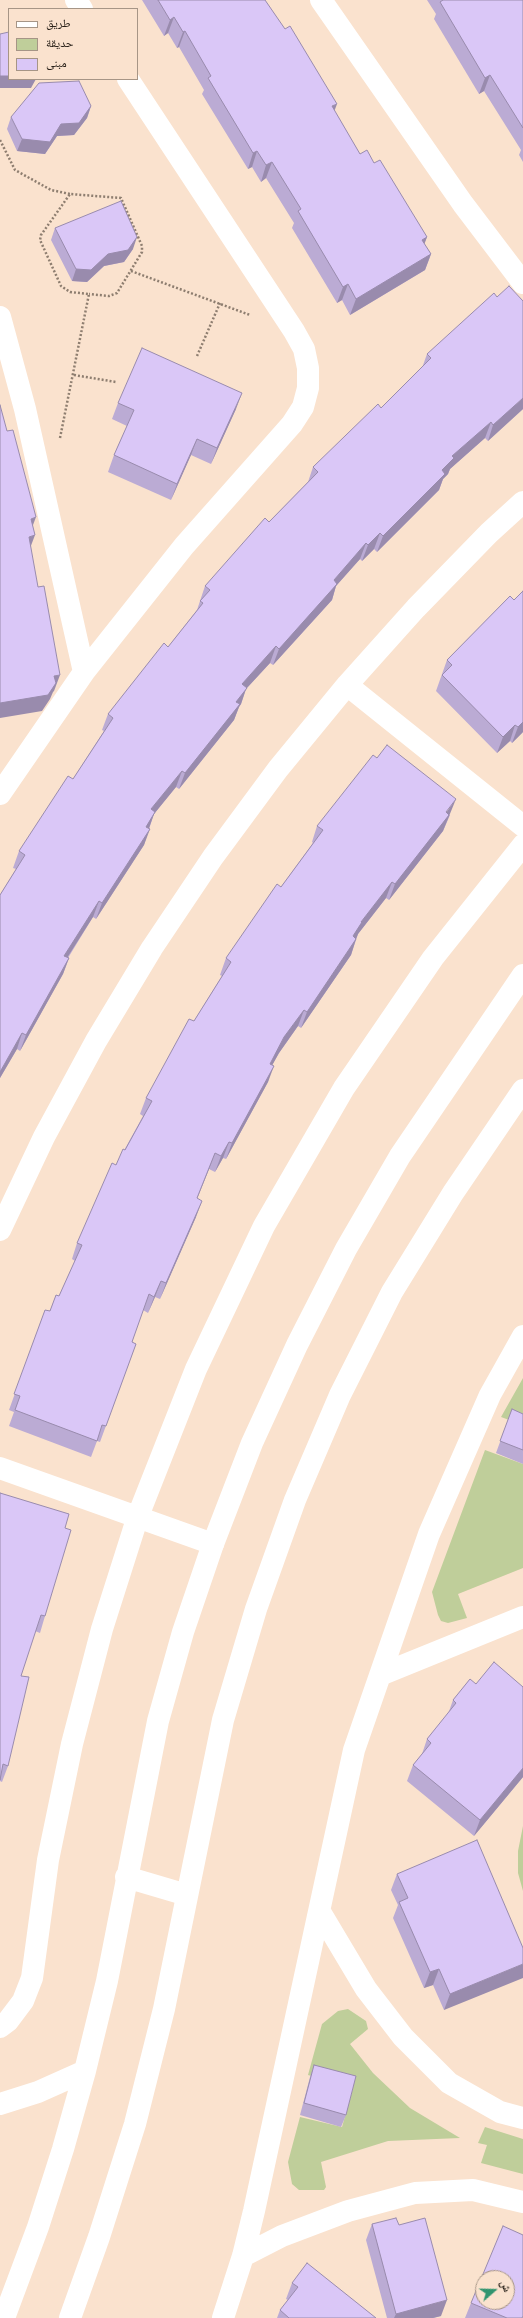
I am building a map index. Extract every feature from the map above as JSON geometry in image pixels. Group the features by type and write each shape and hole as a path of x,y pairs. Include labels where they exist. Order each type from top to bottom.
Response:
{"street":[{"path":"321,0 463,204 523,284"},
{"path":"0,794 84,672 184,546 292,424 299,413 308,388 308,368 304,349 294,331 129,80"},
{"path":"0,317 25,409 84,672"},
{"path":"0,1230 51,1124 96,1041 152,948 218,851 278,769 347,685 416,608 523,502"},
{"path":"347,685 523,826"},
{"path":"0,2027 8,2021 23,2001 32,1978 48,1860 72,1744 102,1629 138,1516 196,1368 268,1219 348,1082 433,958 523,845"},
{"path":"7,2310 63,2149 85,2071 107,1981 126,1877 158,1721 183,1632 212,1544 252,1443 296,1345 346,1249 400,1156 523,975"},
{"path":"70,2318 100,2237 135,2124 164,2009 223,1720 256,1609 294,1500 340,1395 392,1292 453,1193 523,1090"},
{"path":"223,2318 243,2256 320,1912 354,1750 428,1534 490,1395 523,1336"},
{"path":"0,1468 138,1516 212,1544"},
{"path":"380,1675 523,1617"},
{"path":"126,1877 187,1895"},
{"path":"320,1912 366,1989 403,2037 449,2083 500,2112 523,2118"},
{"path":"0,2104 38,2092 85,2071"},
{"path":"243,2256 289,2233 348,2212 415,2193 472,2190 523,2202"},
{"path":"0,2280 7,2310"}],"path":[{"path":"0,140 15,170 51,190 70,194 117,196 124,202 143,248 116,293 109,296 64,290 41,246 41,234 70,194"},
{"path":"131,270 294,331"},
{"path":"59,442 74,375 89,294"},
{"path":"197,356 220,303"},
{"path":"74,375 116,382"}],"green space":[{"path":"523,1378 523,1425 501,1417"},
{"path":"485,1450 523,1464 523,1568 458,1594 467,1618 448,1623 441,1621 432,1592"},
{"path":"523,1826 523,1891 518,1873 518,1851"},
{"path":"348,2009 366,2021 368,2029 350,2044 373,2073 410,2108 460,2138 388,2141 321,2162 326,2187 324,2190 299,2190 292,2184 288,2162 300,2117 342,2127 353,2088 308,2075 322,2024 338,2011"},
{"path":"485,2127 523,2139 523,2174 481,2163 487,2145 478,2143"}],"building":[{"path":"158,0 265,0 285,29 290,26 337,104 332,106 360,154 367,150 374,163 380,160 427,237 422,240 431,254 356,299 348,284 343,287 298,211 301,209 272,162 266,165 257,151 253,153 208,78 211,76 185,31 183,32 174,17 170,20"},
{"path":"443,0 523,0 523,128 490,75 485,78 440,2"},
{"path":"8,32 8,76 0,76 0,34"},
{"path":"79,81 91,106 79,123 61,124 50,142 22,139 11,117 39,83"},
{"path":"121,201 137,237 128,250 108,254 91,270 76,269 55,228"},
{"path":"509,286 523,301 523,398 493,425 491,422 452,456 454,458 442,470 445,474 383,536 380,533 368,545 366,543 334,580 337,584 279,649 276,646 242,684 247,688 236,702 240,704 185,773 182,771 151,809 155,812 146,827 150,829 102,903 99,901 64,956 69,958 26,1035 22,1033 0,1072 0,895 25,855 19,851 68,776 73,779 113,718 108,714 164,643 168,647 203,603 200,601 210,590 205,586 265,518 269,522 318,472 313,467 378,404 381,408 431,358 427,354 494,293 497,297"},
{"path":"142,348 242,393 217,448 197,439 177,484 114,455 134,410 118,403"},
{"path":"0,405 7,431 13,430 36,517 31,519 35,535 29,537 38,587 44,586 60,675 54,676 56,683 48,695 0,703"},
{"path":"523,591 523,722 518,727 515,725 503,737 442,675 452,665 447,660 510,596 514,600"},
{"path":"387,745 456,799 446,812 449,815 395,884 392,882 361,922 353,936 356,939 307,1012 304,1010 284,1037 270,1064 274,1066 232,1143 229,1142 221,1156 215,1153 197,1198 202,1201 166,1283 161,1281 154,1297 149,1294 132,1342 136,1344 106,1426 102,1425 97,1441 15,1410 20,1396 14,1394 45,1310 50,1311 56,1295 59,1296 82,1245 77,1243 112,1163 116,1165 123,1149 125,1150 152,1101 146,1098 189,1019 194,1021 231,962 226,958 277,884 281,887 323,830 317,826 373,755 377,758"},
{"path":"512,1409 523,1414 523,1450 500,1441"},
{"path":"0,1493 69,1514 65,1528 71,1530 45,1616 41,1615 21,1676 29,1677 8,1766 3,1764 0,1780"},
{"path":"494,1662 523,1687 523,1768 480,1820 413,1765 431,1743 427,1739 456,1703 453,1700 470,1679 476,1684"},
{"path":"477,1840 523,1948 523,1964 450,1994 439,1969 430,1972 399,1902 408,1898 397,1874"},
{"path":"314,2065 356,2076 346,2115 304,2103"},
{"path":"396,2218 399,2225 425,2218 447,2300 396,2314 372,2224"},
{"path":"503,2226 523,2235 523,2316 522,2318 507,2318 488,2310 515,2310 515,2270 485,2270"},
{"path":"307,2263 376,2318 289,2318 280,2310 298,2287 292,2283"},
{"path":"475,2293 475,2305 471,2303"}]}
